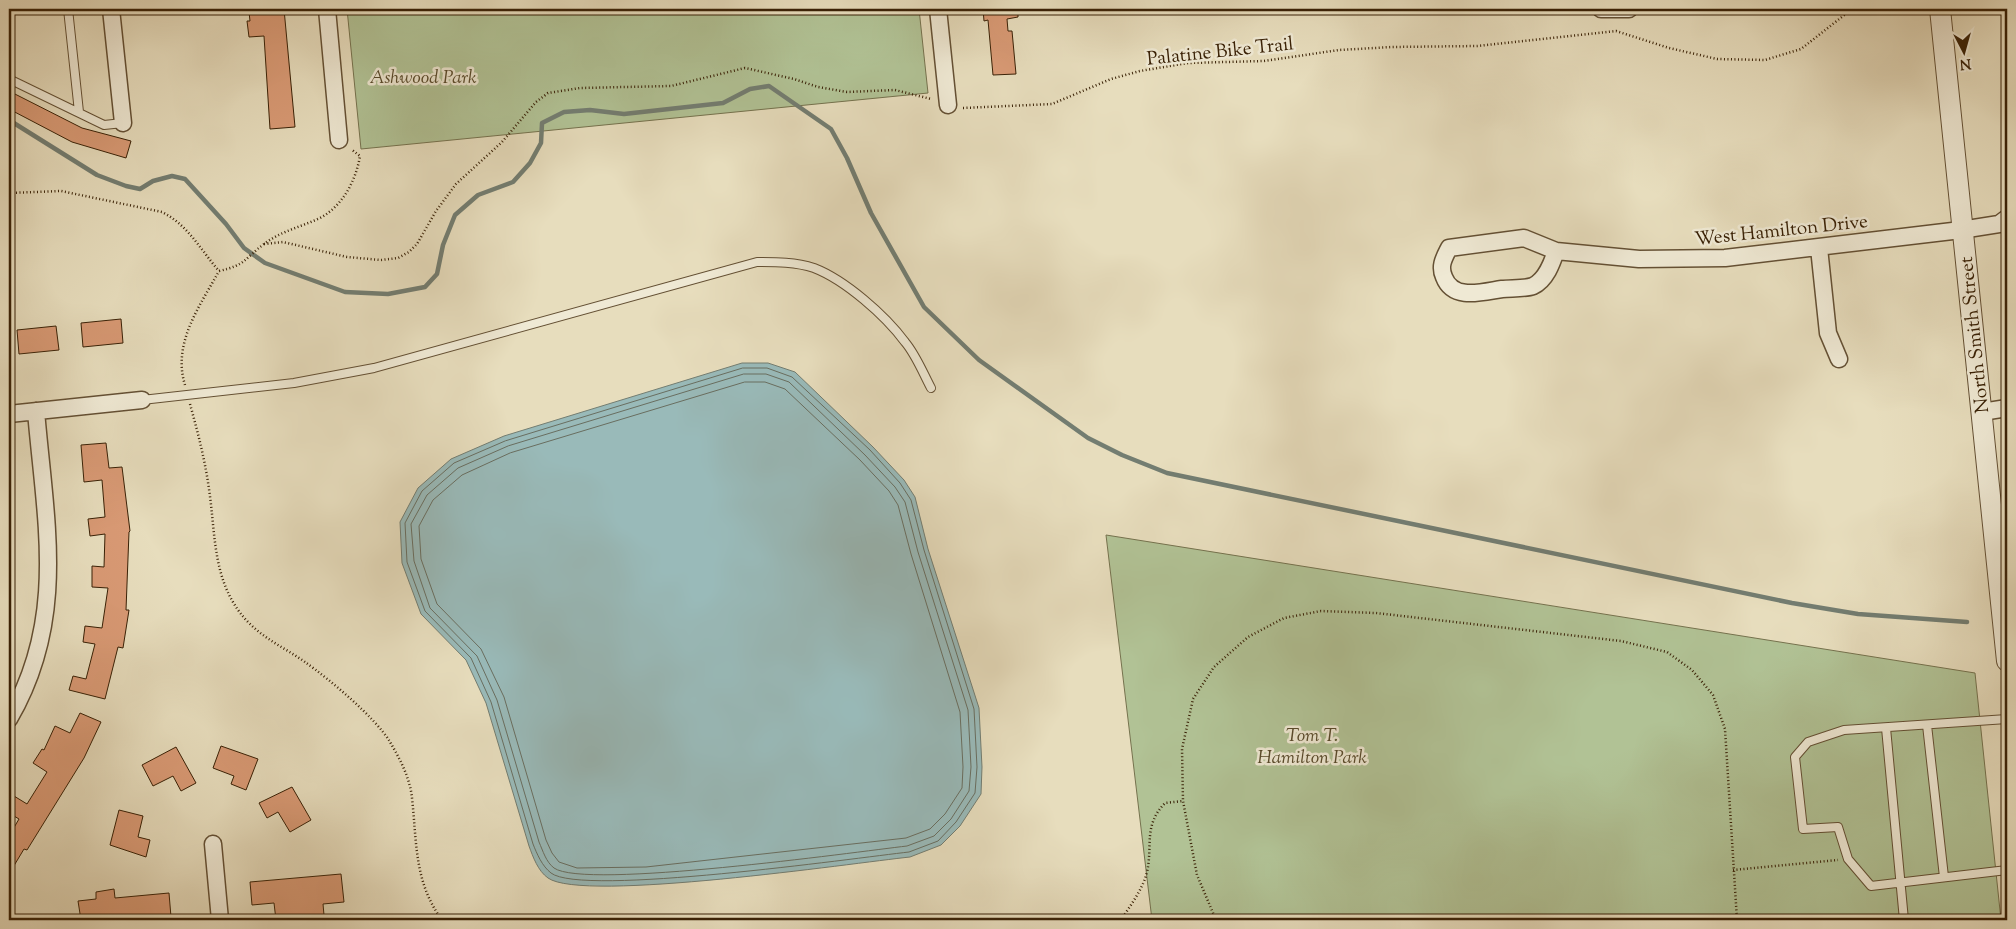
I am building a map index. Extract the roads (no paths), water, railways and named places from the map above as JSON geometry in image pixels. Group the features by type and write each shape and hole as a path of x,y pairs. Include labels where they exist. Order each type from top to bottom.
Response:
{"street":[{"path":"111,9 123,123"},
{"path":"327,9 339,140"},
{"path":"938,9 948,105"},
{"path":"1601,9 1629,9"},
{"name":"North Smith Street","path":"1940,9 1961,230 1982,412 2003,563 2007,661"},
{"name":"West Hamilton Drive","path":"1556,251 1542,279 1533,286 1467,293 1455,291 1447,285 1442,273 1442,260 1449,248 1524,238 1556,251 1639,259 1725,258 1961,230 1999,224 2007,218"},
{"path":"1819,248 1828,333 1840,359"},
{"path":"9,414 142,400"},
{"path":"1982,412 2007,408"},
{"path":"9,719 36,657 46,614 50,575 47,510 36,411"},
{"path":"213,844 220,920"}],"lane":[{"path":"68,9 79,112"},
{"path":"9,79 104,125 123,123"},
{"path":"142,400 294,383 374,368 757,262 787,262 813,268 839,280 859,294 905,342 931,388"},
{"path":"2007,719 1844,730 1808,742 1795,756 1803,829 1838,827 1848,859 1871,886 2007,870"},
{"path":"1927,725 1944,878"},
{"path":"1886,728 1904,920"}],"water":[{"path":"742,363 768,363 795,372 873,447 904,480 915,497 928,549 979,708 982,767 981,794 960,826 941,845 910,857 780,873 663,884 571,885 548,878 534,859 486,703 466,660 421,614 402,563 400,522 418,488 451,459 504,436"}],"waterway":[{"path":"9,120 97,175 126,186 140,189 153,181 172,176 185,179 226,224 244,248 265,263 345,292 388,294 425,287 437,274 443,245 455,215 478,195 513,182 530,163 541,143 542,123 564,112 590,110 624,114 723,103 750,89 769,86 831,129 847,158 871,213 924,307 979,360 1088,438 1122,455 1167,473 1792,603 1858,614 1967,622"}],"park label":[{"name":"Ashwood Park","path":"423,76"},
{"name":"Tom T. Hamilton Park","path":"1312,745"}]}
